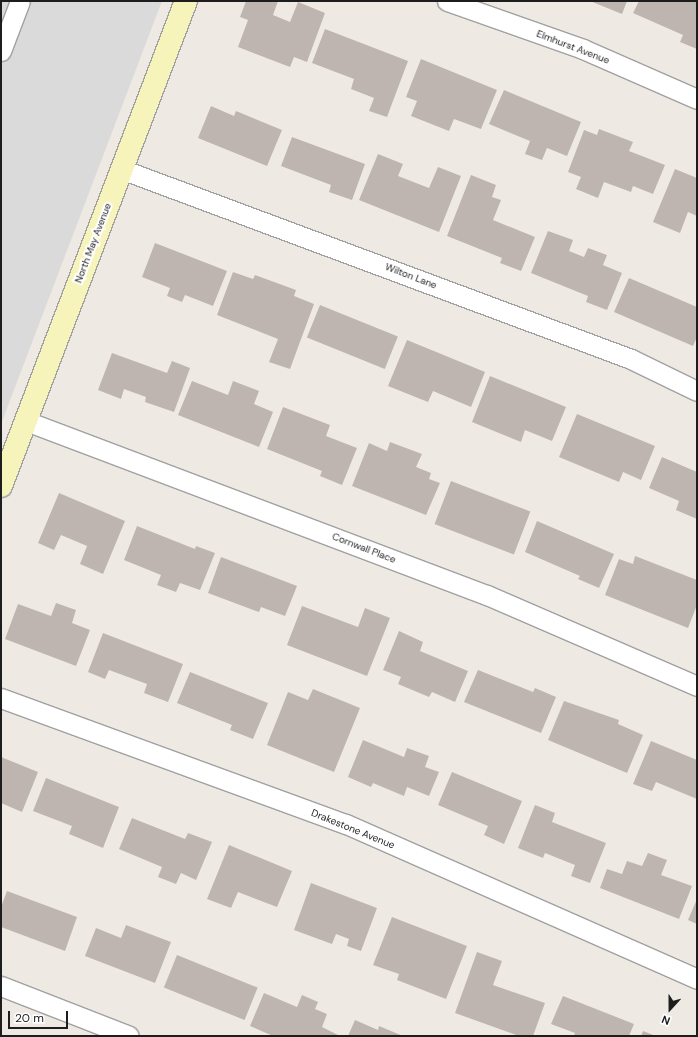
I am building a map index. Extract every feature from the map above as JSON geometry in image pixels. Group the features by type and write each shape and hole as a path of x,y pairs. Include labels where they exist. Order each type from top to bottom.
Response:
{"main road":[{"name":"North May Avenue","path":"1,486 186,1"}],"street":[{"path":"1,51 6,23 20,1"},
{"name":"Elmhurst Avenue","path":"447,1 583,49 697,100"},
{"name":"Wilton Lane","path":"121,169 631,359 697,391"},
{"name":"Cornwall Place","path":"26,421 487,595 697,686"},
{"name":"Drakestone Avenue","path":"1,698 346,824 697,979"},
{"path":"1,986 129,1036"}],"shaded area":[{"path":"1,1 162,1 1,424"}],"building":[{"path":"246,1 278,1 273,15 290,22 298,2 325,13 307,62 294,57 290,67 238,47 248,20 240,17"},
{"path":"590,1 627,1 622,14"},
{"path":"639,1 697,1 697,49 680,42 683,35 633,13"},
{"path":"325,29 408,61 387,117 369,111 374,98 351,89 354,79 312,63"},
{"path":"421,59 497,90 481,129 454,119 449,131 411,116 417,101 406,97"},
{"path":"504,90 581,122 567,156 547,148 542,160 525,154 530,141 489,124"},
{"path":"211,106 234,116 236,111 282,130 267,166 198,138"},
{"path":"599,129 633,142 629,151 665,165 653,194 633,186 631,192 604,182 598,198 576,189 581,177 568,172 584,130 597,135"},
{"path":"292,137 365,164 352,200 329,192 331,185 281,166"},
{"path":"378,154 403,164 398,176 429,188 438,167 461,176 439,232 359,200"},
{"path":"675,169 697,178 697,216 688,212 680,233 653,222"},
{"path":"471,175 496,185 492,197 501,200 493,220 535,237 521,271 500,263 502,258 447,236"},
{"path":"548,231 573,240 569,251 584,257 588,248 607,255 603,265 622,273 607,310 586,302 588,296 531,273"},
{"path":"155,243 227,271 213,306 185,295 182,302 167,296 170,288 142,277"},
{"path":"233,272 253,279 255,275 296,290 294,296 314,304 290,369 269,362 278,339 217,315"},
{"path":"629,278 697,307 697,337 693,346 614,312"},
{"path":"320,305 398,336 385,369 307,337"},
{"path":"407,340 485,372 471,407 433,391 428,402 388,386"},
{"path":"112,353 167,373 172,361 190,368 174,412 145,402 146,397 124,389 121,399 98,390"},
{"path":"490,376 566,407 552,441 525,430 521,442 472,422"},
{"path":"192,381 228,395 233,381 259,391 254,404 273,412 259,447 178,415"},
{"path":"283,407 330,425 326,436 357,448 342,485 320,476 322,471 267,449"},
{"path":"577,414 655,446 641,480 623,472 619,482 559,457"},
{"path":"390,442 422,454 416,467 431,473 429,479 440,483 426,515 352,486 369,443 387,451"},
{"path":"662,457 697,472 697,519 676,510 679,501 649,488"},
{"path":"451,481 530,511 514,554 435,524"},
{"path":"59,493 125,521 103,574 80,564 87,546 61,535 54,550 38,543"},
{"path":"537,521 614,554 599,588 578,579 580,576 525,552"},
{"path":"137,526 195,549 196,546 215,553 200,590 180,583 176,592 157,585 161,575 124,560"},
{"path":"635,556 697,580 697,605 688,628 605,595 619,559 633,564"},
{"path":"221,557 297,586 285,616 261,607 259,612 208,593"},
{"path":"56,603 76,610 72,623 90,630 76,666 5,639 18,604 51,616"},
{"path":"302,606 358,627 365,608 390,618 367,676 287,645"},
{"path":"399,631 423,642 420,651 468,671 455,702 432,692 429,697 398,684 401,677 383,670"},
{"path":"103,633 183,664 168,702 144,693 147,684 109,670 105,679 88,672"},
{"path":"478,670 533,692 535,688 556,697 541,733 464,702"},
{"path":"190,672 268,703 253,739 230,730 232,725 177,703"},
{"path":"313,689 360,708 334,772 267,745 288,692 308,700"},
{"path":"564,701 619,720 618,724 643,735 627,773 548,740"},
{"path":"363,740 404,757 407,748 429,756 425,767 439,772 429,796 407,787 404,796 373,783 371,787 348,777"},
{"path":"651,741 697,760 697,799 656,782 652,791 633,784"},
{"path":"1,757 38,772 22,812 1,803"},
{"path":"452,772 522,801 504,844 484,835 488,826 438,805"},
{"path":"46,778 119,807 103,848 69,834 72,826 33,811"},
{"path":"535,805 555,813 552,822 606,843 590,883 571,876 575,865 545,853 543,858 518,848"},
{"path":"132,818 185,839 188,833 212,842 196,880 181,873 176,884 158,877 162,867 119,849"},
{"path":"229,845 292,871 277,907 238,892 231,908 207,899"},
{"path":"648,853 667,860 661,875 692,886 679,919 600,888 607,869 622,874 627,861 642,866"},
{"path":"311,883 377,908 361,951 347,946 349,939 336,934 332,944 294,930"},
{"path":"7,891 77,917 65,951 1,927 1,907"},
{"path":"697,899 697,924 688,920"},
{"path":"392,917 467,946 446,999 397,980 399,974 373,965"},
{"path":"126,925 171,942 155,983 85,956 96,928 121,938"},
{"path":"477,952 502,961 493,985 545,1003 533,1036 519,1036 455,1013"},
{"path":"177,955 258,988 245,1020 164,987"},
{"path":"264,993 297,1007 302,995 318,1002 315,1009 327,1014 322,1027 340,1036 273,1036 250,1026"},
{"path":"563,996 634,1024 629,1036 574,1036 575,1033 551,1024"},
{"path":"355,1020 378,1030 379,1026 403,1036 348,1036"},
{"path":"643,1031 656,1036 641,1036"}]}
